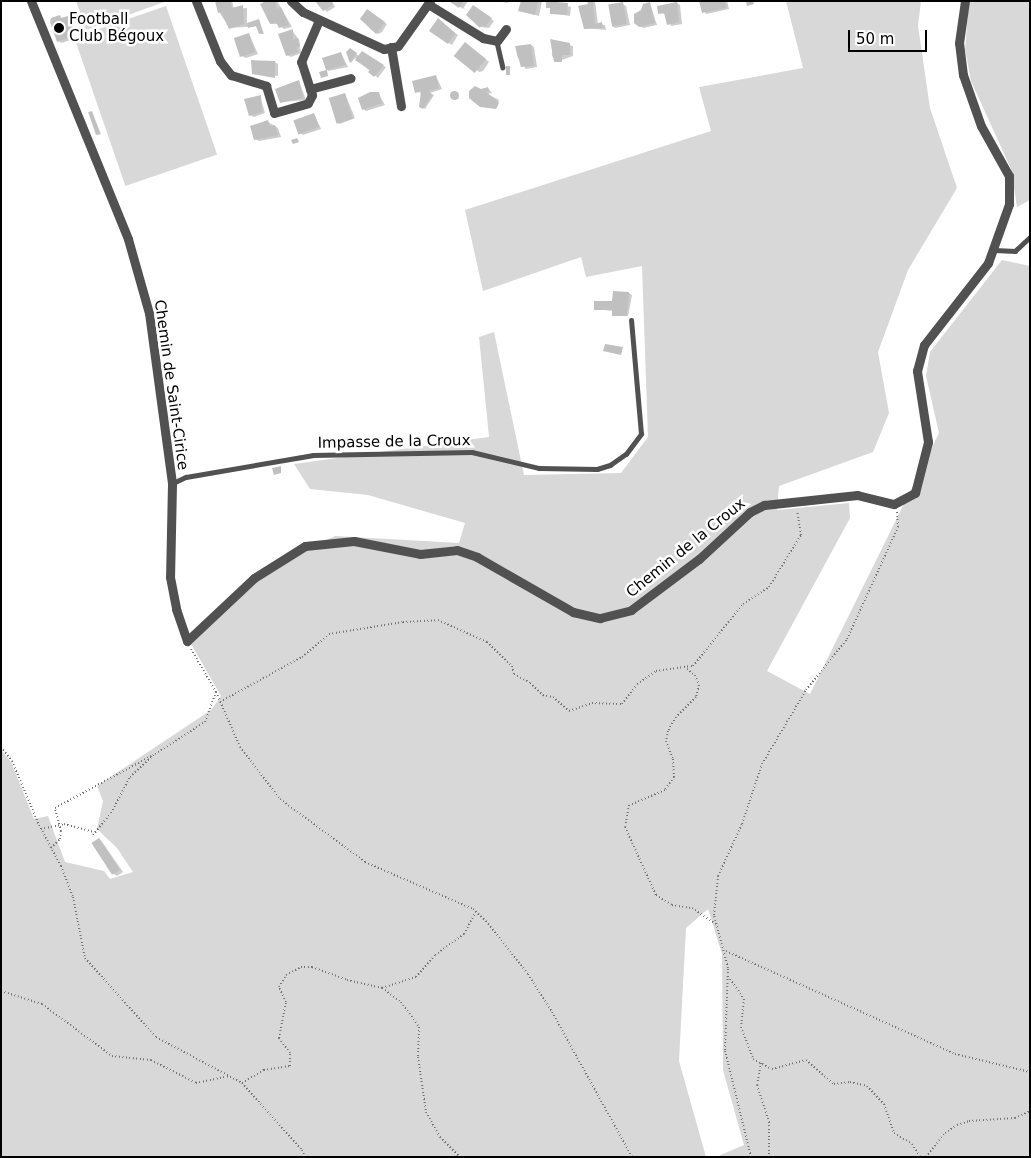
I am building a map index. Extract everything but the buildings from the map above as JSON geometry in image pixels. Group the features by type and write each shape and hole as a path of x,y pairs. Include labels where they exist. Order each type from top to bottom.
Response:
{"street":[{"name":"Chemin de Saint-Cirice","path":"31,1 130,248 149,313 172,484 170,577 176,609 187,641"},
{"path":"196,1 220,61 231,75 266,86 274,113 308,103 312,95 302,62 319,20"},
{"path":"291,1 319,20 384,48 398,46 426,3 483,38 497,41 506,29"},
{"path":"894,504 915,493 926,456 928,431 917,371 924,346 994,250 1009,204 1009,184 1002,160 981,126 968,94 959,43 965,1"},
{"path":"392,47 401,106"},
{"path":"310,89 351,78"},
{"name":"Chemin de la Croux","path":"187,641 254,578 285,556 305,546 330,542 354,542 420,554 457,550 477,557 573,612 592,618 617,616 631,610 699,558 750,512 764,504 857,495 894,504"}],"lane":[{"path":"497,41 503,67"},
{"path":"994,250 1015,251 1030,237"},
{"name":"Impasse de la Croux","path":"172,484 186,478 313,455 472,452 539,468 597,468 610,465 626,454 641,434 631,320"}],"path":[{"path":"220,702 241,688 302,657 329,634 422,620 450,623 487,642 512,666 514,674 569,711 592,703 622,704 637,684 648,676 668,667 693,666 743,604 769,587 801,535 798,513 791,501"},
{"path":"751,1157 725,1050 728,976 726,952 714,915 718,876 742,824 762,764 806,690 847,639 898,527 899,517 894,504"},
{"path":"187,641 216,692 240,747 280,799 365,862 476,912 533,982 632,1157"},
{"path":"684,667 695,675 699,685 696,697 676,717 668,731 666,741 673,760 674,777 665,790 629,805 626,827 656,895 672,905 692,908 717,925"},
{"path":"52,848 60,839 55,808 62,801 155,754 205,722 216,692"},
{"path":"1,747 12,761 39,825 52,848 73,897 86,958 156,1037 242,1083 302,1150 305,1157"},
{"path":"41,829 64,824 94,834 110,813 130,777 155,754"},
{"path":"382,988 416,977 435,955 464,934 476,912"},
{"path":"726,952 954,1054 1030,1072"},
{"path":"242,1083 264,1070 290,1066 290,1053 279,1038 286,1002 278,987 286,975 302,967 312,966 347,980 382,988 401,1002 419,1027 418,1057 426,1112 435,1130 460,1157"},
{"path":"728,976 744,999 741,1027 753,1059 772,1069 806,1060 834,1084 850,1082 867,1086 884,1104 894,1133 912,1144 920,1157"},
{"path":"1,991 42,1004 112,1056 151,1060 196,1083 229,1076"},
{"path":"761,1063 757,1085 769,1122 769,1157"},
{"path":"926,1157 945,1133 957,1126 969,1121 1015,1118 1030,1111"}],"shaded area":[{"path":"76,1 167,1 86,30"},
{"path":"786,1 921,1 918,26 930,108 957,188 908,270 878,352 889,413 873,452 779,486 777,510 849,503 850,518 767,671 810,694 939,433 926,376 930,352 1002,260 1030,266 1030,1157 716,1157 744,1145 723,1070 722,954 708,909 686,928 679,1061 706,1157 1,1157 1,750 11,762 34,819 48,816 65,862 104,871 110,879 133,872 117,848 97,829 103,801 97,786 211,710 221,696 190,642 276,565 335,536 459,543 465,523 368,495 310,489 294,464 489,437 479,337 494,332 524,475 621,473 648,437 642,266 586,277 581,257 483,291 465,210 711,131 699,87 803,68"},
{"path":"969,1 1030,1 1030,200 1017,207 1011,169 971,81 965,49"},
{"path":"166,6 217,154 125,186 74,38"}],"place":[{"name":"Football Club Bégoux","path":"59,28"}]}
